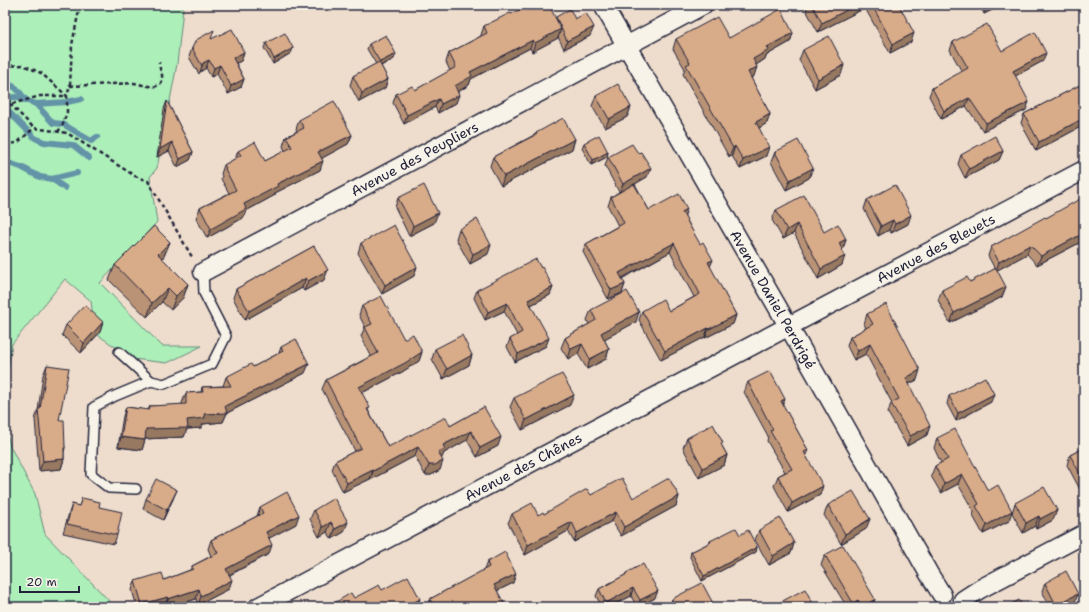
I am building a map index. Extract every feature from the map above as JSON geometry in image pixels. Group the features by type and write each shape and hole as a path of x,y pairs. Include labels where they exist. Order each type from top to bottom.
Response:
{"street":[{"name":"Avenue Daniel Perdrigé","path":"603,5 789,327 929,574 939,601"},
{"name":"Avenue des Peupliers","path":"204,272 703,5"},
{"name":"Avenue des Bleuets","path":"789,327 1084,170"},
{"name":"Avenue des Chênes","path":"258,607 789,327"},
{"path":"939,601 947,594 956,594 964,604 980,588 1084,534"}],"lane":[{"path":"136,489 109,488 91,474 94,407 115,396 151,382 164,384 212,364 226,336 204,293 204,272"},
{"path":"119,352 151,382"}],"path":[{"path":"58,132 63,124 67,112 66,96 70,86 72,45 80,5"},
{"path":"70,86 134,83 144,84 152,88 157,87 162,75 158,62"},
{"path":"5,66 23,65 42,73 66,96"},
{"path":"12,104 40,96 66,96"},
{"path":"5,99 12,104 34,128 67,133 136,176 148,181 192,256 204,272"},
{"path":"5,144 16,143 34,128"}],"green space":[{"path":"5,5 182,5 183,9 177,64 157,168 150,177 157,222 100,283 162,346 202,346 167,363 133,359 95,333 91,301 65,279 12,344 5,385"},
{"path":"5,424 10,446 35,494 45,534 115,607 5,607"}],"building":[{"path":"530,5 549,5 561,29 535,43 533,40 470,72 472,76 455,86 459,95 441,104 439,99 407,115 396,94 412,86 415,90 456,67 449,53 487,33 484,26"},
{"path":"812,5 856,5 822,23"},
{"path":"872,5 899,5 914,33 893,44"},
{"path":"570,9 575,19 586,13 594,27 567,41 556,17"},
{"path":"781,9 793,33 767,47 769,50 753,59 757,67 748,72 770,114 756,122 769,147 743,160 735,146 733,148 686,65 690,63 676,39 717,17 729,38"},
{"path":"987,24 1002,51 1035,32 1046,53 1013,71 1029,102 986,123 969,98 944,111 932,88 968,68 953,42"},
{"path":"232,29 244,52 233,58 244,79 231,86 220,65 214,68 209,60 203,63 202,66 192,48 196,40 214,30 211,39"},
{"path":"285,33 293,48 274,59 266,43"},
{"path":"386,35 396,54 380,62 369,44"},
{"path":"829,36 844,65 818,79 803,50"},
{"path":"379,62 388,79 362,93 353,76"},
{"path":"1084,83 1084,118 1039,142 1024,114"},
{"path":"618,84 631,107 609,119 596,96"},
{"path":"167,101 193,152 180,159 172,142 160,149"},
{"path":"334,101 352,135 318,152 323,161 277,184 278,186 244,204 246,209 211,229 200,208 236,190 224,165 241,155 238,151 255,142 265,161 292,147 286,137 304,128 299,120"},
{"path":"563,118 575,139 504,176 493,157 537,134 536,133"},
{"path":"599,135 608,152 593,160 584,143"},
{"path":"995,136 1003,151 969,169 961,155"},
{"path":"798,140 813,168 790,180 775,152"},
{"path":"632,144 638,153 641,152 651,168 623,184 608,157"},
{"path":"634,184 649,210 679,194 687,209 682,212 700,244 703,242 713,260 708,262 736,315 665,351 642,311 663,299 669,311 700,294 674,243 619,273 625,284 611,290 586,244 624,223 611,197"},
{"path":"424,185 438,213 413,226 398,198"},
{"path":"895,185 911,215 895,224 893,220 881,226 867,200"},
{"path":"804,195 824,232 838,224 846,239 839,243 845,256 821,269 797,224 787,230 776,210"},
{"path":"1080,199 1083,203 1084,202 1084,233 1041,256 1030,245 999,262 991,247"},
{"path":"477,219 491,245 473,254 459,229"},
{"path":"394,225 417,267 385,285 361,243"},
{"path":"154,226 170,242 158,254 188,284 176,296 168,288 152,303 115,265"},
{"path":"314,246 328,270 308,281 306,278 249,311 236,289"},
{"path":"536,259 553,287 528,300 549,338 518,354 510,339 522,332 507,303 488,312 477,290"},
{"path":"996,268 1006,287 954,313 942,290 967,277 970,282"},
{"path":"627,291 639,312 601,333 609,349 590,359 582,344 571,349 565,338 596,320 591,310"},
{"path":"381,296 404,339 413,334 422,352 405,363 359,387 370,408 367,409 388,447 446,417 450,426 484,407 501,437 480,448 471,431 443,445 445,449 438,452 443,461 435,465 429,465 418,447 347,483 335,461 361,448 326,380 378,353 365,327 372,324 362,306"},
{"path":"886,304 920,370 906,378 930,426 910,436 891,403 899,399 870,344 858,351 850,337 873,324 867,314"},
{"path":"85,305 103,322 84,343 66,325"},
{"path":"462,335 472,355 447,369 435,349"},
{"path":"296,339 309,364 225,406 227,413 204,414 205,418 187,420 188,428 146,429 145,440 121,437 126,407 149,410 150,406 186,404 186,393 203,392 202,387 231,386 226,377 251,364 253,367 283,351 281,347"},
{"path":"47,365 69,368 59,420 64,420 64,459 43,461 38,409 40,409"},
{"path":"770,371 785,399 781,401 808,450 804,452 823,486 792,503 778,476 792,469 770,431 773,430 748,382"},
{"path":"562,374 574,395 526,420 514,398"},
{"path":"985,377 994,394 958,413 949,396"},
{"path":"713,424 723,443 721,444 727,455 703,468 687,438"},
{"path":"955,429 988,491 998,485 1012,511 987,525 976,506 979,504 962,474 944,484 935,466 948,459 937,438"},
{"path":"1084,448 1084,481 1070,455"},
{"path":"622,478 633,498 669,478 679,496 624,527 616,512 577,533 572,522 528,545 512,514 532,503 538,515 543,512 544,514 587,489 591,495"},
{"path":"156,479 177,490 167,510 146,499"},
{"path":"1044,487 1057,510 1040,519 1039,516 1026,523 1015,503"},
{"path":"853,491 870,519 845,534 828,505"},
{"path":"287,492 299,515 266,532 272,545 226,569 232,580 201,596 199,589 168,599 168,597 142,604 135,581 162,573 164,580 193,569 192,566 218,553 211,540 263,513 260,507"},
{"path":"82,498 100,502 99,507 122,512 117,535 67,524 72,504 79,506"},
{"path":"334,498 348,522 335,529 331,522 323,527 314,510"},
{"path":"780,518 794,543 773,556 759,530"},
{"path":"736,528 740,535 748,530 757,547 704,576 691,552"},
{"path":"843,545 875,599 863,607 858,600 853,603 825,555"},
{"path":"505,552 516,574 494,585 506,607 434,607 430,599 489,567 487,562"},
{"path":"643,564 658,591 640,600 633,588 606,603 599,589"},
{"path":"1066,571 1078,594 1056,605 1045,583"},
{"path":"408,576 420,599 405,607 333,607 331,605 351,593 354,598 379,585 382,590"},
{"path":"702,583 715,607 676,607 672,599"},
{"path":"805,589 815,607 778,607 777,604"},
{"path":"1019,600 1023,607 1006,607"}],"waterway":[{"path":"5,82 16,88 26,100"},
{"path":"5,98 16,97 36,104 67,102 81,99"},
{"path":"36,104 53,123 63,124 91,141 97,137"},
{"path":"5,108 35,138 44,142 73,145 89,158"},
{"path":"5,162 21,167 40,177 52,179 77,173"},
{"path":"52,179 65,188"}]}
